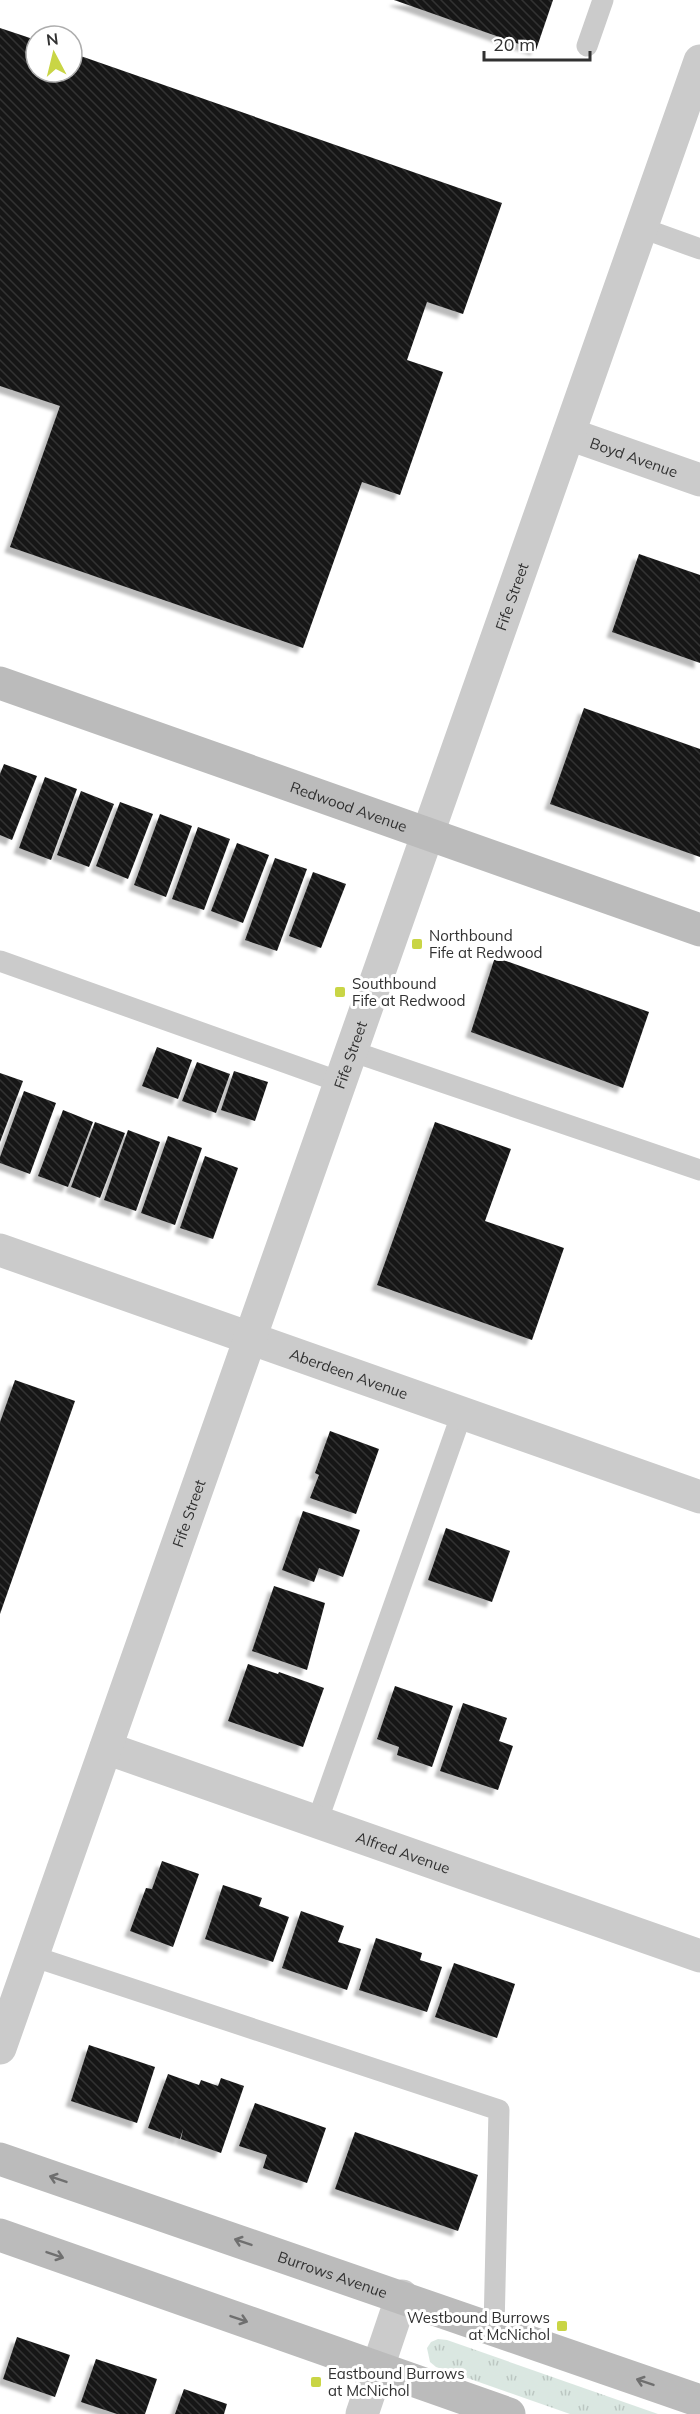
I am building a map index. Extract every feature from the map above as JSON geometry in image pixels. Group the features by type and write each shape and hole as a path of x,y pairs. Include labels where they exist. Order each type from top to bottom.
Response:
{"street":[{"name":"Fife Street","path":"0,2048 700,61"},
{"name":"Boyd Avenue","path":"568,434 700,480"},
{"name":"Redwood Avenue","path":"0,683 700,930"},
{"name":"Aberdeen Avenue","path":"0,1251 700,1497"},
{"name":"Alfred Avenue","path":"106,1748 700,1956"},
{"name":"Burrows Avenue","path":"0,2158 402,2296 700,2402"},
{"path":"0,2235 509,2414"},
{"path":"362,2414 402,2296"}],"lane":[{"path":"586,46 603,0"},
{"path":"642,228 700,249"},
{"path":"0,961 340,1082"},
{"path":"351,1051 700,1170"},
{"path":"317,1822 462,1413"},
{"path":"32,1956 499,2110 494,2329"}],"green space":[{"path":"438,2339 447,2340 658,2414 570,2414 436,2367 430,2362 427,2348 431,2342"}],"building":[{"path":"394,0 553,0 536,50"},
{"path":"0,28 24,36 24,84 84,84 84,57 502,203 463,314 427,302 407,360 443,372 400,495 362,482 303,648 10,547 60,406 0,386"},
{"path":"639,554 700,575 700,663 612,632"},
{"path":"584,708 700,749 700,857 550,804"},
{"path":"4,764 37,776 12,840 0,835 0,774"},
{"path":"45,777 77,789 51,860 19,848"},
{"path":"81,791 114,804 89,867 57,855"},
{"path":"120,802 153,814 128,879 96,866"},
{"path":"160,814 192,826 166,897 134,885"},
{"path":"198,827 230,839 204,910 172,899"},
{"path":"237,843 269,855 243,923 211,911"},
{"path":"275,858 307,869 277,951 245,940"},
{"path":"313,872 346,884 321,948 289,936"},
{"path":"495,957 649,1012 623,1088 471,1032"},
{"path":"157,1047 192,1060 178,1099 142,1086"},
{"path":"197,1062 230,1074 216,1113 182,1101"},
{"path":"234,1071 268,1082 255,1121 221,1110"},
{"path":"0,1073 23,1081 0,1142"},
{"path":"24,1091 56,1103 30,1174 0,1163 0,1157"},
{"path":"63,1110 93,1122 68,1187 38,1176"},
{"path":"95,1122 125,1133 100,1198 71,1187"},
{"path":"435,1122 511,1149 485,1221 564,1248 532,1340 377,1285"},
{"path":"128,1130 160,1142 136,1211 104,1200"},
{"path":"168,1136 202,1148 175,1225 141,1213"},
{"path":"205,1156 238,1168 213,1239 180,1228"},
{"path":"15,1380 75,1401 0,1614 0,1422"},
{"path":"330,1431 379,1449 356,1514 310,1498 319,1475 315,1473"},
{"path":"303,1511 360,1530 343,1577 319,1568 314,1582 282,1570"},
{"path":"446,1528 510,1551 492,1602 428,1580"},
{"path":"274,1586 325,1603 307,1670 252,1651"},
{"path":"248,1664 324,1688 303,1747 228,1721"},
{"path":"395,1686 453,1706 432,1767 397,1755 399,1747 377,1739"},
{"path":"463,1703 507,1718 499,1741 513,1746 498,1790 440,1771"},
{"path":"162,1861 199,1874 173,1947 130,1931 146,1888 152,1889"},
{"path":"223,1885 262,1898 259,1906 289,1917 273,1962 205,1939"},
{"path":"301,1911 344,1926 338,1942 361,1949 347,1990 282,1968"},
{"path":"376,1938 422,1953 420,1960 442,1967 427,2012 359,1990"},
{"path":"454,1963 515,1984 497,2038 435,2017"},
{"path":"89,2045 155,2067 137,2123 71,2101"},
{"path":"168,2074 199,2085 201,2080 218,2086 221,2078 244,2086 221,2153 181,2139 183,2129 180,2139 148,2128"},
{"path":"255,2103 326,2128 307,2183 263,2168 267,2155 239,2146"},
{"path":"355,2132 478,2175 458,2231 335,2189"},
{"path":"17,2337 70,2355 55,2397 3,2379"},
{"path":"96,2359 157,2379 145,2414 117,2414 81,2402"},
{"path":"184,2389 227,2404 224,2414 175,2414"}],"place":[{"name":"Northbound Fife at Redwood","path":"417,944"},
{"name":"Southbound Fife at Redwood","path":"340,992"},
{"name":"Westbound Burrows at McNichol","path":"562,2326"},
{"name":"Eastbound Burrows at McNichol","path":"316,2382"}]}
